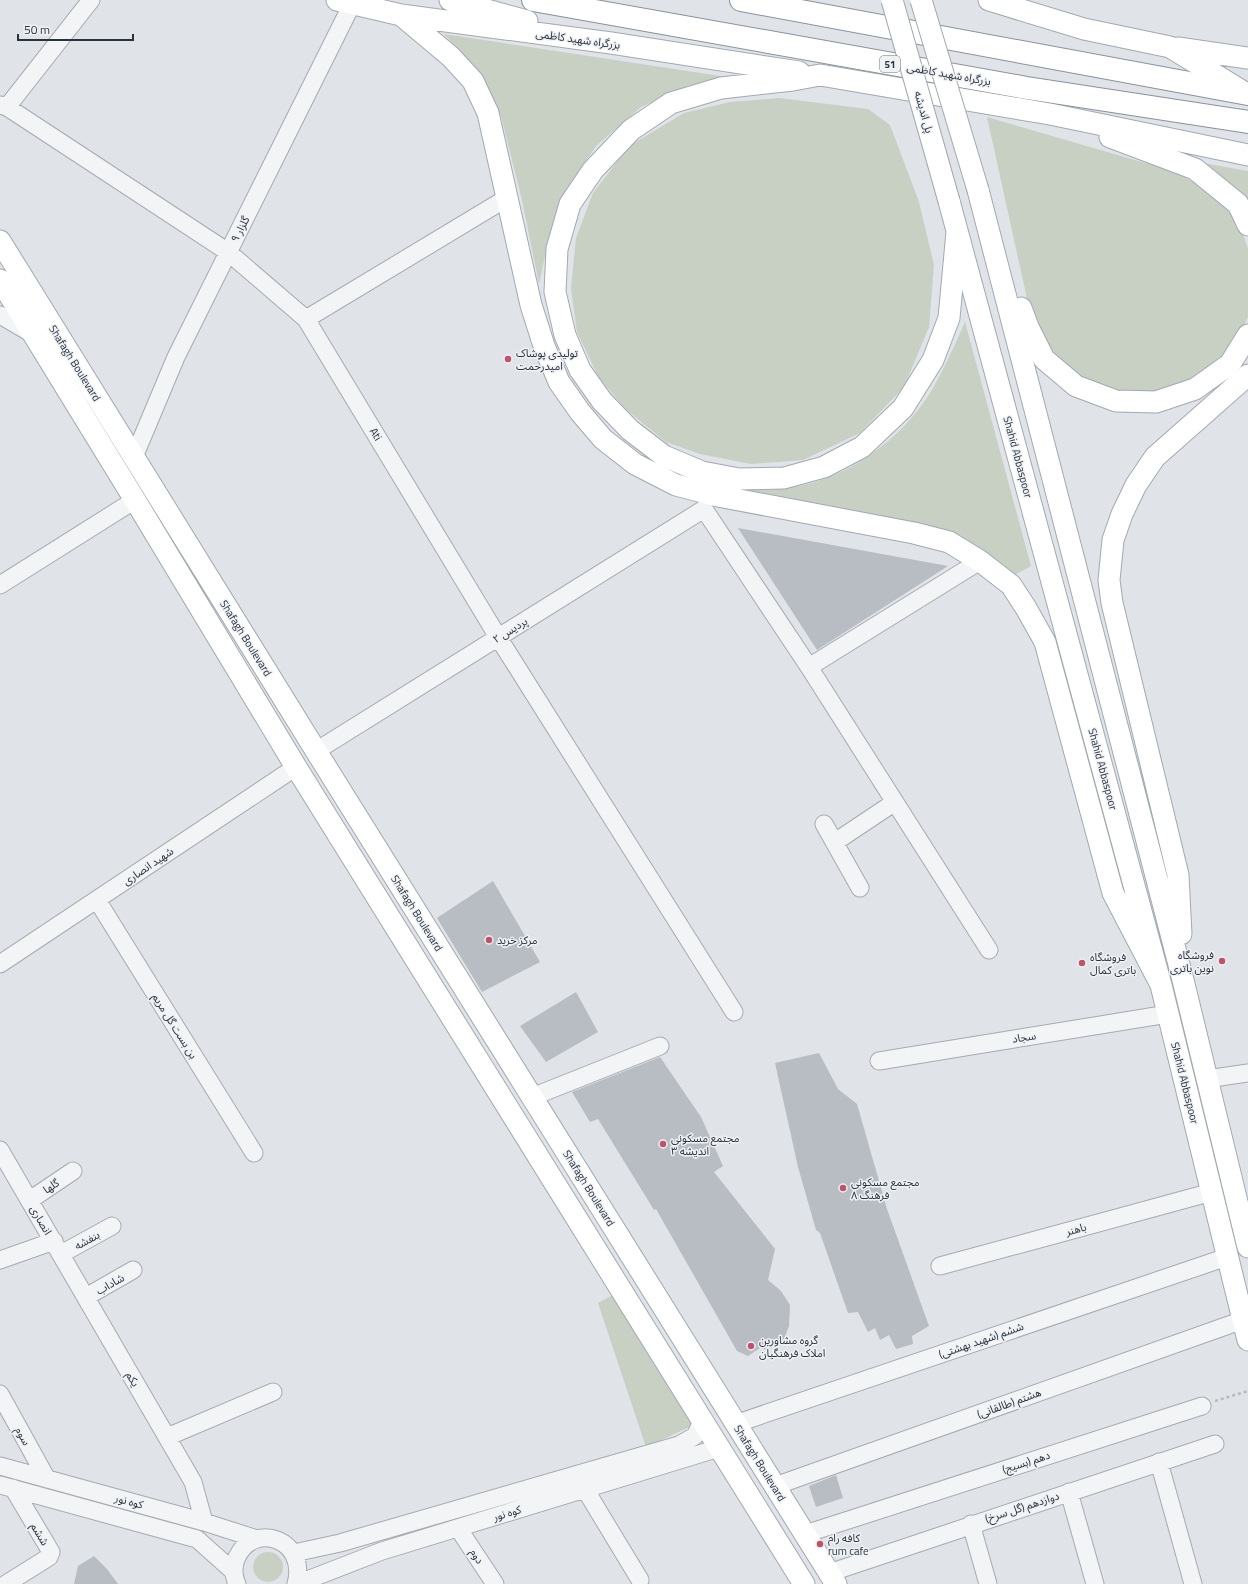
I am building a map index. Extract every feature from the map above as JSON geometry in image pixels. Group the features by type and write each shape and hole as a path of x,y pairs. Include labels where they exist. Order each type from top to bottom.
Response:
{"highway":[{"name":"بزرگراه شهید کاظمی","path":"534,0 1027,88 1248,122"},
{"path":"741,0 1248,94"}],"main road":[{"path":"450,0 610,43"},
{"name":"پل اندیشه","path":"892,0 949,201"},
{"name":"Shahid Abbaspoor","path":"922,0 988,226 1184,980 1207,1079 1245,1221 1248,1247"},
{"path":"989,0 1084,28 1170,47 1248,58"},
{"name":"بزرگراه شهید کاظمی","path":"345,2 401,15 610,43 820,75 1050,114"},
{"path":"401,15 451,57 473,81 488,113 531,305 544,346 559,382 580,412 603,439 635,464 676,485 718,496 914,533 949,542 980,561 1011,585 1026,608 1044,642 1113,893 1161,985"},
{"path":"1170,47 1248,94"},
{"path":"820,75 793,80 721,88 671,103 631,130 593,170 570,204 557,249 555,292 565,335 580,370 602,400 630,430 664,456 702,472 739,479 784,478 824,467 862,447 903,408 933,360 949,318 957,232"},
{"path":"1050,114 1248,155"},
{"path":"1050,114 1195,169 1238,204 1248,225"},
{"name":"Shahid Abbaspoor","path":"949,201 1161,985 1248,1340"},
{"path":"988,226 1003,255 1028,327 1044,359 1076,386 1116,401 1156,402 1194,389 1230,364 1248,335"},
{"name":"Shafagh Boulevard","path":"0,241 735,1424 833,1578"},
{"name":"Shafagh Boulevard","path":"0,280 296,767 702,1421 710,1451 804,1584"},
{"path":"1184,980 1178,875 1112,603 1109,580 1113,540 1122,514 1136,485 1155,458 1248,375"}],"street":[{"path":"3,106 91,0"},
{"name":"گلزار ۹","path":"134,457 176,357 228,252 345,2"},
{"name":"Ati","path":"3,106 228,252 306,319 498,638 734,1012"},
{"path":"306,319 507,198"},
{"path":"0,315 34,335"},
{"path":"0,585 135,500"},
{"name":"پردیس ۲","path":"316,751 704,509 809,667"},
{"path":"980,561 809,667 989,950"},
{"name":"شهید انصاری","path":"0,964 296,767"},
{"path":"835,842 895,802"},
{"path":"824,824 860,888"},
{"name":"بن بست گل مریم","path":"96,900 254,1153"},
{"name":"سجاد","path":"879,1061 1168,1014"},
{"path":"532,1097 660,1046"},
{"path":"1207,1079 1248,1073"},
{"name":"انصاری","path":"0,1150 58,1247 0,1260"},
{"name":"گلها","path":"30,1200 73,1172"},
{"name":"باهنر","path":"940,1266 1212,1192"},
{"name":"بنفشه","path":"58,1247 112,1226"},
{"name":"یکم","path":"58,1247 193,1482 204,1522"},
{"name":"ششم (شهید بهشتی)","path":"735,1424 1227,1257"},
{"name":"شاداب","path":"86,1297 133,1270"},
{"name":"هشتم (طالقانی)","path":"774,1486 1243,1320"},
{"path":"167,1437 273,1392"},
{"name":"سوم","path":"0,1394 47,1479"},
{"name":"دهم (بسیج)","path":"805,1534 1202,1406"},
{"name":"کوه نور","path":"0,1466 204,1522 257,1539 267,1538 278,1540 287,1545 294,1553 340,1543 679,1445 695,1436 702,1421"},
{"path":"690,1438 698,1441 702,1447 710,1451"},
{"name":"دوازدهم (گل سرخ)","path":"833,1578 971,1524 1215,1444"},
{"name":"کوه نور","path":"296,1584 382,1551 710,1451"},
{"path":"1159,1462 1193,1584"},
{"name":"کوه نور","path":"6,1486 198,1539 235,1578"},
{"name":"ششم","path":"6,1486 52,1552 49,1557 6,1584"},
{"path":"585,1489 640,1580"},
{"path":"1069,1492 1095,1584"},
{"path":"971,1524 988,1584"},
{"name":"دوم","path":"458,1528 495,1584"},
{"path":"235,1578 235,1561 240,1552 247,1544 257,1539"},
{"path":"294,1553 298,1563 296,1584"}],"path":[{"path":"1202,1406 1248,1391"}],"green space":[{"path":"444,34 727,77 687,86 641,107 596,146 566,190 547,247 539,284 522,200 501,116 484,83 464,56"},
{"path":"779,98 868,109 890,125 919,202 934,265 929,327 904,387 860,433 803,460 751,464 700,454 666,442 624,408 598,376 577,332 571,288 576,238 593,193 629,146 684,113 730,102"},
{"path":"987,117 1176,172 1216,196 1240,225 1248,249 1248,317 1234,348 1202,376 1165,394 1129,394 1092,385 1059,359 1037,330 1028,303"},
{"path":"1197,162 1248,171 1248,212"},
{"path":"965,322 1031,566 1013,576 806,503 729,486 780,489 809,484 830,477 851,467 871,454 889,440 921,407 942,372"},
{"path":"617,1293 696,1424 646,1447 598,1303"},
{"path":"268,1552 279,1556 283,1567 279,1578 268,1582 257,1578 253,1567 257,1556"}],"building":[{"path":"738,528 948,566 817,650"},
{"name":"مرکز خرید","path":"493,881 540,962 482,992 437,918"},
{"path":"576,992 598,1032 546,1062 520,1026"},
{"name":"مجتمع مسکونی فرهنگ ۸","path":"819,1053 838,1089 857,1104 887,1209 929,1326 912,1336 913,1344 896,1349 889,1335 880,1340 875,1328 868,1332 858,1312 848,1313 820,1233 816,1230 798,1167 775,1063"},
{"path":"660,1057 701,1117 723,1166 714,1172 775,1249 768,1280 781,1291 790,1305 789,1326 784,1339 768,1350 760,1348 748,1356 737,1351 656,1209 654,1210 598,1119 590,1122 572,1092"},
{"path":"836,1475 843,1498 816,1507 809,1486"},
{"path":"94,1556 107,1569 118,1584 74,1584 78,1566"}],"place":[{"name":"تولیدی پوشاک امیدرحمت","path":"508,359"},
{"name":"مرکز خرید","path":"489,940"},
{"name":"فروشگاه نوین باتری","path":"1222,961"},
{"name":"فروشگاه باتری کمال","path":"1082,963"},
{"name":"مجتمع مسکونی اندیشه ۳","path":"663,1144"},
{"name":"مجتمع مسکونی فرهنگ ۸","path":"843,1188"},
{"name":"گروه مشاورین املاک فرهنگیان","path":"751,1346"},
{"name":"کافه رام rum cafe","path":"820,1544"}]}
